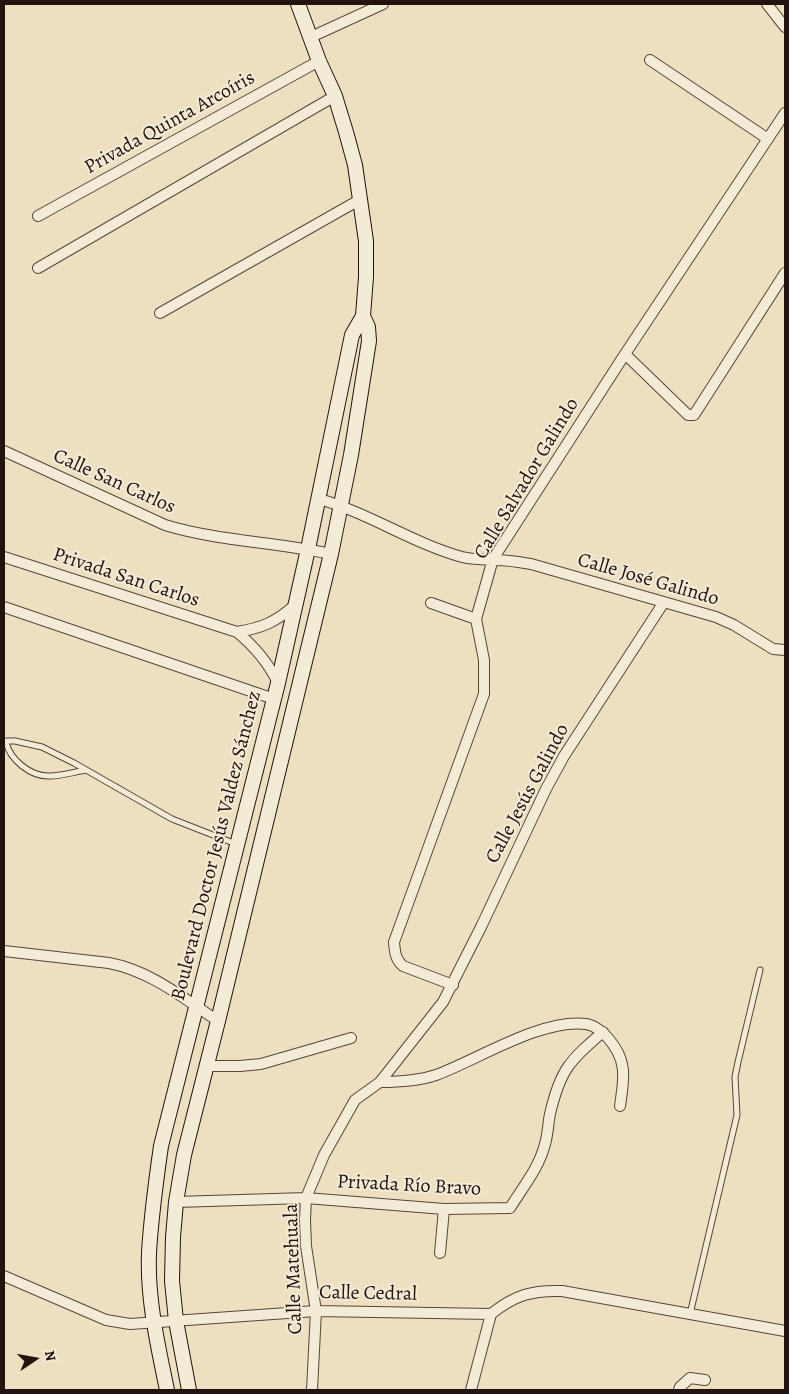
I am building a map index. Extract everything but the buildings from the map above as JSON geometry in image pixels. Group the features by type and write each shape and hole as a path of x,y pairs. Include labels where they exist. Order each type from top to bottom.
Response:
{"main road":[{"name":"Boulevard Doctor Jesús Valdez Sánchez","path":"167,1390 154,1323 149,1254 161,1146 278,683 319,499 352,335 363,316 366,241 361,199 346,132 335,96 319,61 298,4"},
{"name":"Boulevard Doctor Jesús Valdez Sánchez","path":"189,1390 176,1321 172,1281 176,1202 184,1155 342,506 369,341 368,327 363,316"}],"street":[{"path":"311,37 383,4"},
{"path":"767,4 785,27"},
{"path":"650,60 768,139"},
{"name":"Privada Quinta Arcoíris","path":"38,216 319,61"},
{"path":"38,268 335,96"},
{"name":"Calle Salvador Galindo","path":"453,985 403,966 398,962 395,954 394,942 484,694 484,660 476,619 494,559 625,354 785,113"},
{"path":"160,313 361,199"},
{"path":"625,354 688,415 694,415 785,274"},
{"name":"Calle San Carlos","path":"4,451 165,525 193,532 331,554"},
{"name":"Calle José Galindo","path":"319,499 342,506 408,537 462,557 531,564 664,602 716,617 734,625 773,650 785,650"},
{"name":"Privada San Carlos","path":"4,557 237,632 253,630 269,624 283,616 295,605"},
{"name":"Calle Jesús Galindo","path":"453,985 546,788 564,756 664,602"},
{"path":"431,603 476,619"},
{"path":"4,607 274,699"},
{"name":"Privada San Carlos","path":"237,632 261,655 271,668 278,683"},
{"path":"4,951 109,962 125,966 157,980 218,1021"},
{"name":"Calle Matehuala","path":"312,1390 316,1311 306,1246 306,1198 324,1154 349,1107 365,1091 380,1082 431,1018 453,985"},
{"path":"380,1082 409,1082 436,1075 544,1029 570,1024 588,1024 603,1032 615,1046 622,1060 624,1076 620,1106"},
{"name":"Privada Río Bravo","path":"176,1202 306,1198 444,1208 510,1208 541,1157 546,1144 551,1113 561,1077 578,1053 603,1032"},
{"path":"207,1066 261,1064 351,1038"},
{"path":"440,1253 444,1208"},
{"name":"Calle Cedral","path":"4,1276 106,1320 130,1324 316,1311 492,1314"},
{"path":"471,1390 492,1314 504,1304 531,1292 544,1290 562,1291 785,1331"},
{"path":"679,1390 690,1378 705,1380"}],"lane":[{"path":"86,770 62,775 40,775 18,762 11,755 5,741 15,741 42,747 86,770 172,819 236,844"},
{"path":"690,1314 737,1115 735,1077 760,970"}]}
